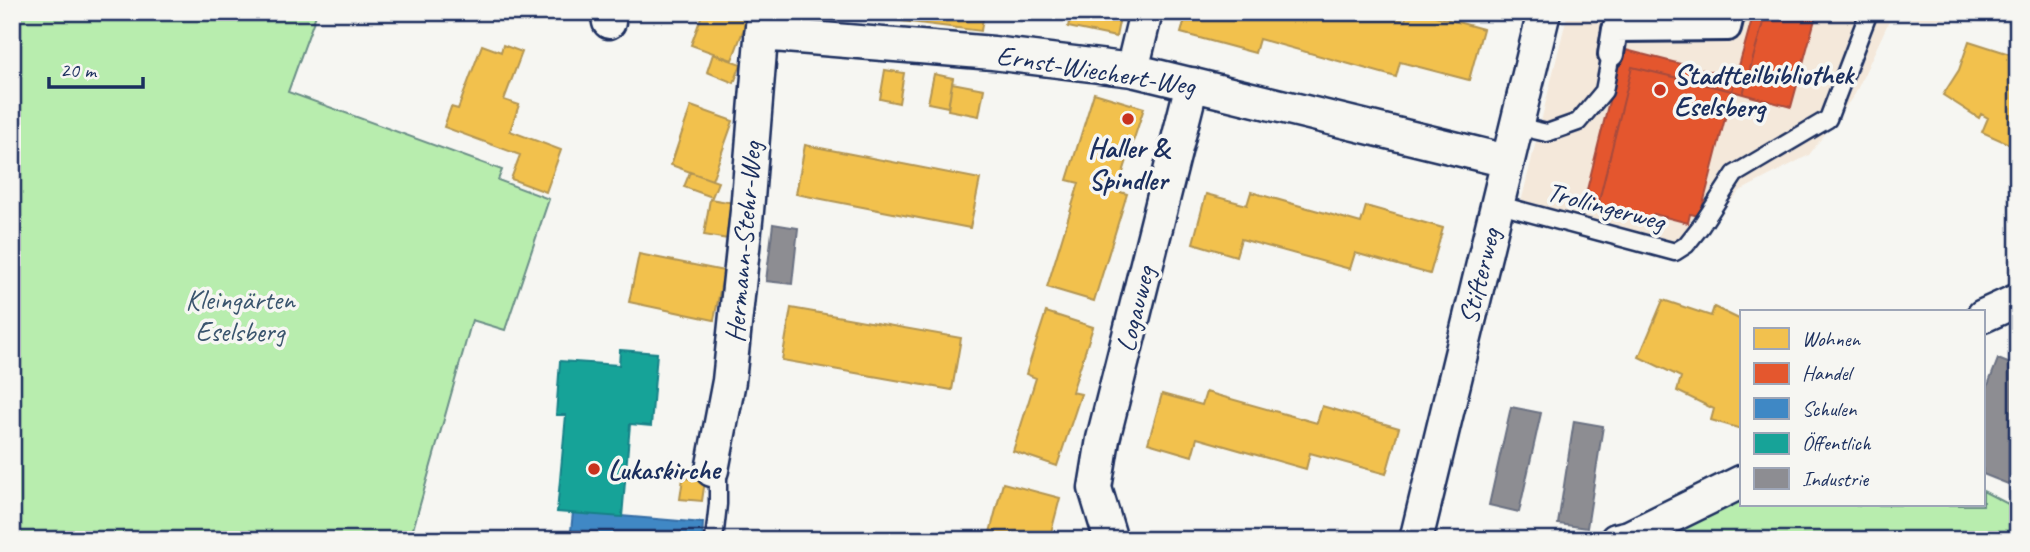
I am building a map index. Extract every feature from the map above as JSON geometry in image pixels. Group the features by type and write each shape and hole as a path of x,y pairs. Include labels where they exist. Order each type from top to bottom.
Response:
{"street":[{"path":"1132,70 1146,12"},
{"name":"Stifterweg","path":"1416,540 1544,12"},
{"path":"1611,54 1615,29 1728,28 1732,12"},
{"name":"Ernst-Wiechert-Weg","path":"762,23 1132,70 1507,161"},
{"name":"Hermann-Stehr-Weg","path":"712,470 729,381 747,211 762,23"},
{"name":"Logauweg","path":"1109,534 1095,488 1102,439 1192,84"},
{"path":"1984,316 2018,300"},
{"path":"1616,540 1629,537 1740,482"}],"lane":[{"name":"Trollingerweg","path":"1496,204 1675,252 1686,246 1735,174 1828,119 1869,12"},
{"path":"1516,126 1547,132 1578,122 1604,91 1611,54"},
{"path":"712,470 718,474 714,540"}],"shaded area":[{"path":"1568,12 1973,12 1966,19 1890,19 1855,94 1809,155 1740,191 1704,230 1676,242 1521,202"}],"green space":[{"name":"Kleingärten Eselsberg","path":"12,12 317,12 288,92 502,170 498,180 549,199 505,330 472,320 410,540 12,540"},
{"path":"1984,492 2018,509 2018,540 1653,540 1740,500 1740,506 1984,506"}],"building: Wohnen":[{"path":"703,12 750,12 732,60 691,45"},
{"path":"830,12 984,12 981,31"},
{"path":"1071,12 1121,12 1116,37 1068,27"},
{"path":"1187,12 1373,12 1405,21 1407,12 1421,12 1483,29 1469,80 1400,62 1396,77 1259,39 1255,53 1181,33"},
{"path":"1969,41 2016,56 2018,53 2018,148 1982,132 1988,118 1981,114 1979,118 1943,95 1959,70"},
{"path":"482,45 501,52 503,45 522,52 504,100 519,105 510,131 561,150 546,192 511,179 520,155 444,127 451,107 458,109"},
{"path":"713,54 741,64 734,83 707,72"},
{"path":"885,70 904,73 899,103 880,99"},
{"path":"934,74 953,78 948,107 928,103"},
{"path":"952,83 984,89 979,116 948,110"},
{"path":"1094,93 1144,108 1117,191 1127,194 1094,301 1047,287 1079,183 1067,180"},
{"path":"691,106 733,121 712,180 671,165"},
{"path":"805,145 980,179 970,228 796,194"},
{"path":"690,172 718,182 712,197 684,187"},
{"path":"1251,192 1361,223 1366,206 1443,228 1430,274 1355,253 1350,269 1241,239 1236,256 1193,243 1206,194 1247,205"},
{"path":"710,199 734,203 728,239 704,235"},
{"path":"639,254 724,271 714,320 629,302"},
{"path":"1663,300 1711,316 1714,307 1740,320 1740,429 1711,420 1714,409 1677,391 1681,377 1639,357"},
{"path":"791,308 961,338 952,390 782,360"},
{"path":"1046,312 1093,327 1072,392 1081,394 1057,466 1013,451 1036,378 1026,374"},
{"path":"1206,392 1317,423 1322,406 1399,428 1386,474 1310,453 1306,469 1197,438 1192,456 1148,443 1162,394 1202,405"},
{"path":"683,478 705,480 702,501 680,499"},
{"path":"1003,483 1060,498 1049,540 988,540"}],"building: Handel":[{"path":"1754,12 1766,12 1743,94 1732,91"},
{"path":"1766,12 1817,12 1791,107 1743,94"},
{"path":"1622,49 1735,78 1732,91 1632,67 1597,209 1583,206"},
{"path":"1632,67 1732,91 1700,216 1690,214 1688,223 1654,214 1652,223 1597,209"}],"building: Schulen":[{"path":"573,512 703,523 702,540 570,540"}],"building: Öffentlich":[{"name":"Lukaskirche","path":"620,350 657,353 651,426 630,424 622,517 557,512 566,415 556,415 560,361 619,365"}],"building: Industrie":[{"path":"773,224 798,228 792,284 766,281"},
{"path":"1998,359 2018,367 2018,460 2008,484 1984,474 1984,395"},
{"path":"1511,407 1541,413 1519,512 1489,505"},
{"path":"1574,421 1603,426 1587,528 1558,524"}],"place":[{"name":"Stadtteilbibliothek Eselsberg","path":"1660,90"},
{"name":"Haller & Spindler","path":"1128,119"},
{"name":"Lukaskirche","path":"594,469"}]}
